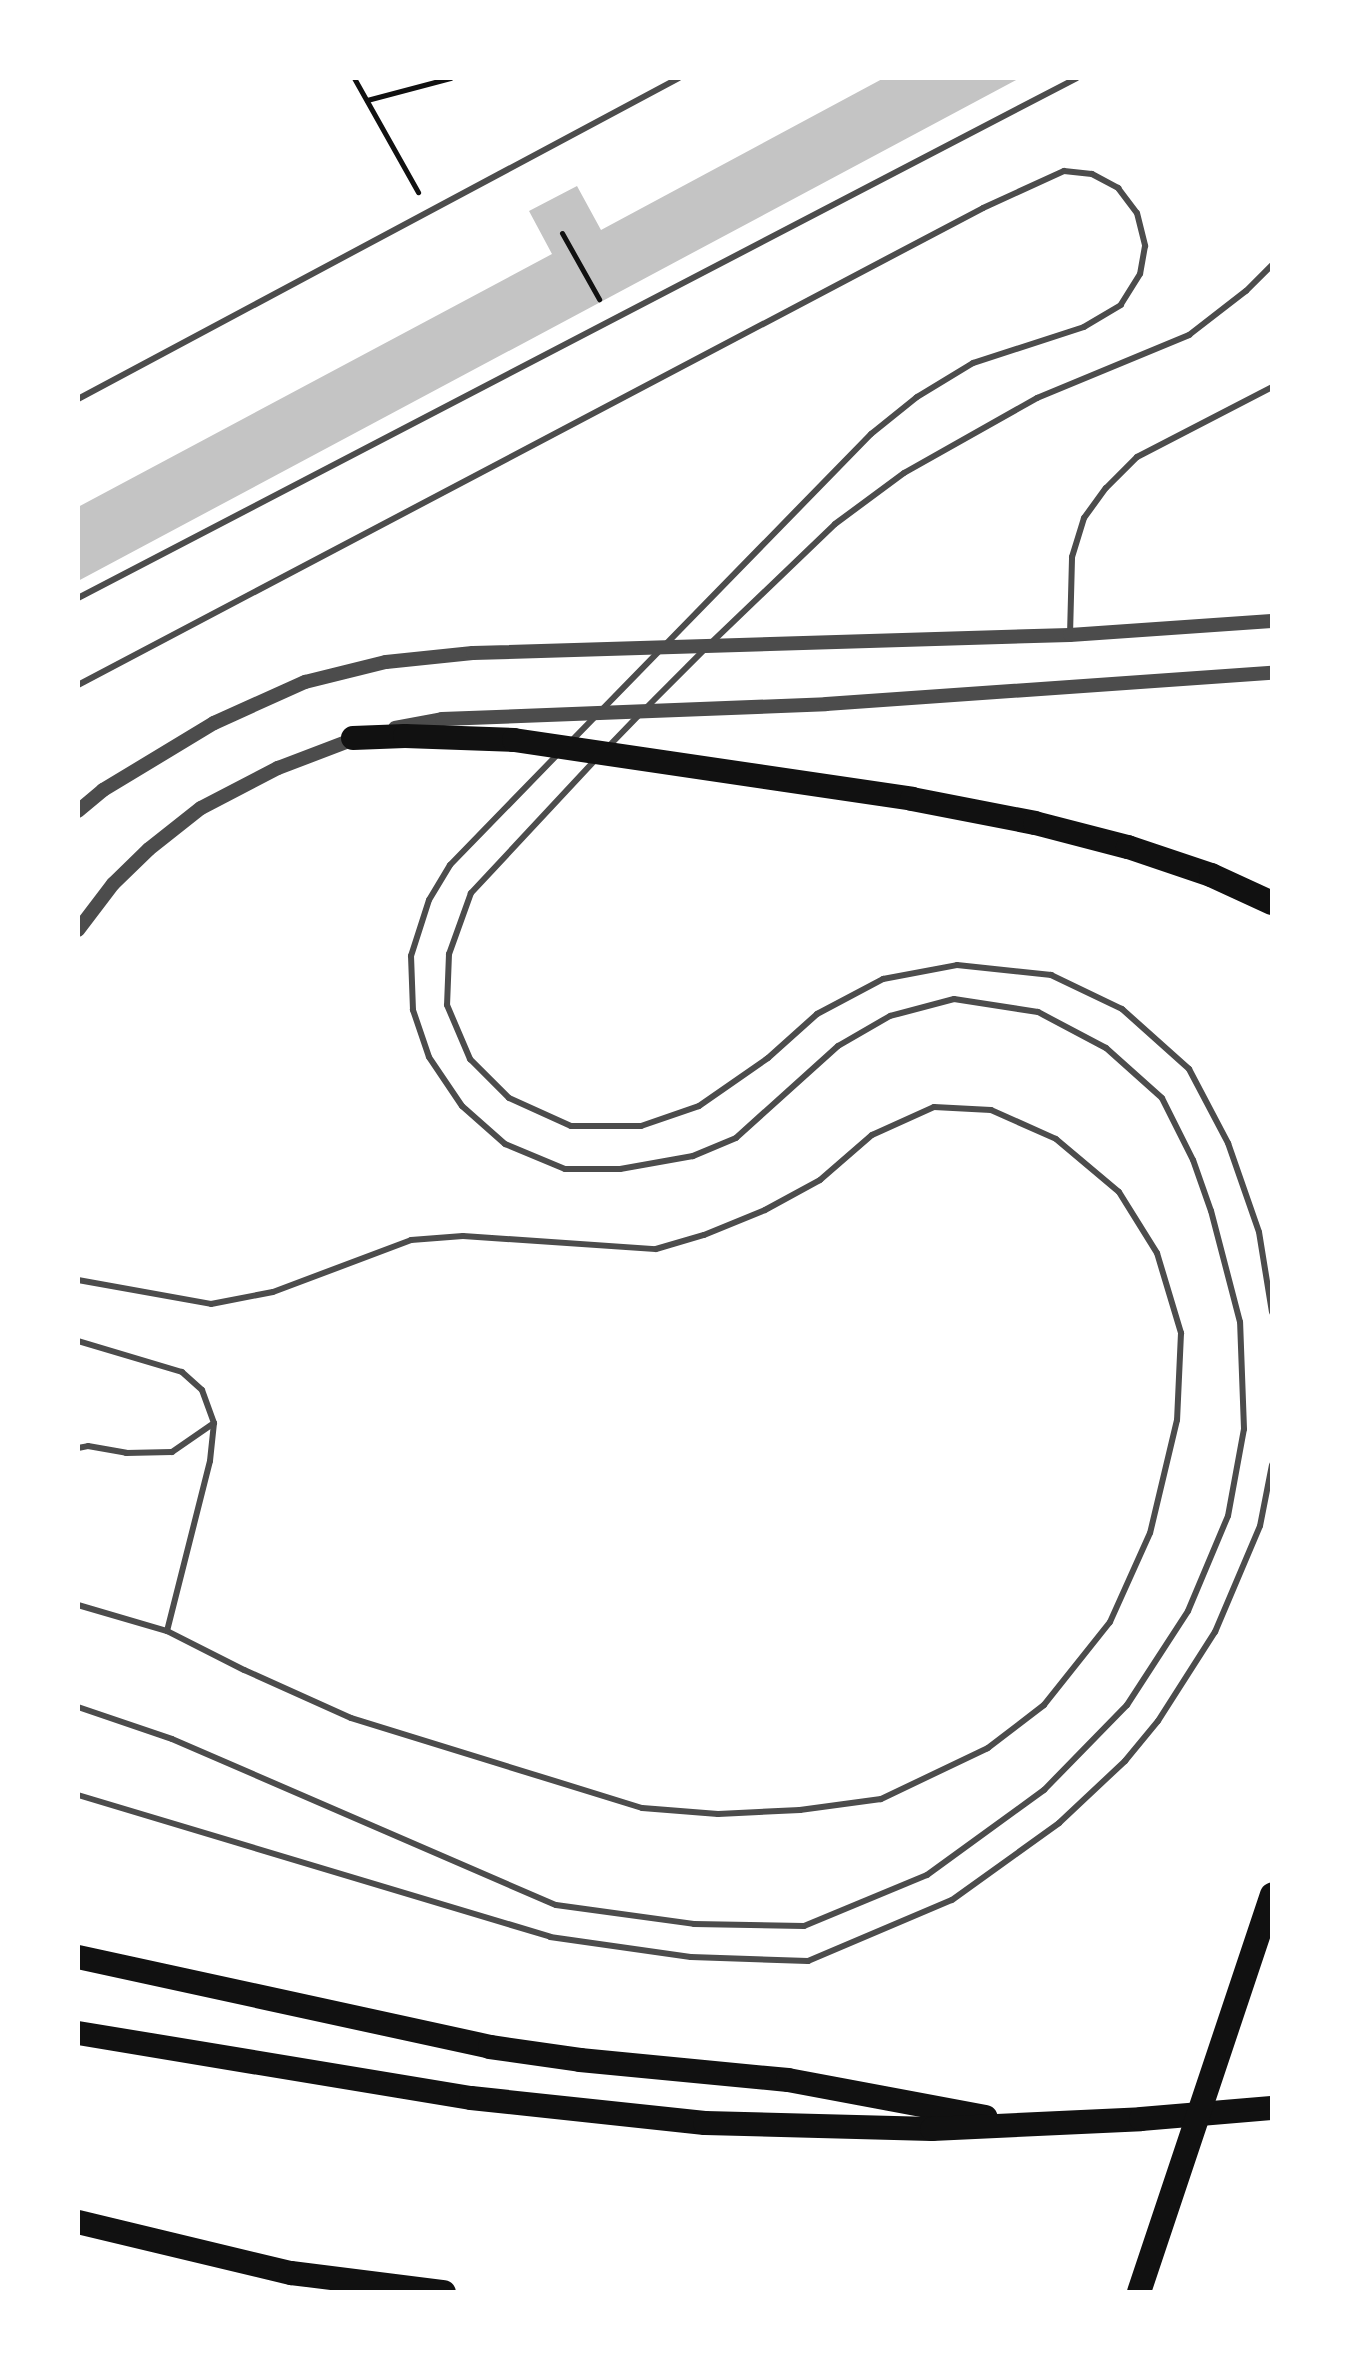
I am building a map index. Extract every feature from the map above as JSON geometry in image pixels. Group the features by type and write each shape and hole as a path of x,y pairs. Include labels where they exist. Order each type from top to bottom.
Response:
{"highway":[{"path":"353,738 444,728 912,799 1078,833 1180,863 1272,903"},
{"path":"1139,2292 1272,1895"},
{"path":"78,1957 490,2047 595,2062 788,2080 1032,2125"},
{"path":"78,2033 251,2064 585,2112 818,2128 1032,2125 1272,2108"},
{"path":"78,2222 291,2273 444,2292"}],"street":[{"path":"78,811 103,790 174,745 305,682 386,662 473,653 1070,635 1272,621"},
{"path":"444,728 1272,673"},
{"path":"78,930 113,884 149,849 201,808 278,768 353,738"}],"lane":[{"path":"78,399 679,78"},
{"path":"78,598 1077,78"},
{"path":"78,685 983,208 1064,171 1092,174 1118,188 1137,213 1145,246 1140,274 1121,305 1084,327 973,363 917,397 871,434 450,865 429,900 411,956 413,1010 429,1057 462,1106 505,1144 565,1169 620,1169 693,1156 736,1138 838,1046 890,1016 954,999 1038,1012 1106,1048 1162,1098 1193,1160 1211,1211 1240,1322 1244,1429 1228,1516 1188,1611 1127,1705 1044,1790 927,1875 804,1926 694,1924 556,1905 172,1739 78,1707"},
{"path":"1272,265 1246,291 1189,335 1037,398 969,433 904,473 815,542 549,806 471,893 449,954 447,1005 470,1059 509,1098 571,1126 641,1126 699,1106 768,1058 817,1014 883,979 957,965 1051,975 1122,1009 1189,1069 1228,1143 1259,1232 1272,1312"},
{"path":"1070,635 1072,557 1084,518 1106,488 1137,457 1272,387"},
{"path":"78,1280 211,1304 273,1292 411,1240 463,1236 656,1249 704,1235 765,1210 820,1180 872,1135 934,1107 991,1110 1056,1139 1119,1192 1157,1253 1181,1333 1177,1420 1150,1533 1110,1622 1044,1705 988,1748 881,1799 800,1810 718,1814 642,1808 351,1718 167,1631 78,1605"},
{"path":"78,1341 182,1372 202,1390 214,1423 210,1461 167,1631"},
{"path":"78,1448 88,1446 126,1453 172,1452 214,1423"},
{"path":"78,1795 550,1937 691,1957 808,1961 952,1900 1059,1823 1125,1761 1158,1721 1215,1632 1260,1526 1272,1465"}],"path":[{"path":"354,78 429,211"},
{"path":"367,100 450,78"},
{"path":"562,233 611,321"}],"building":[{"path":"884,78 1020,78 78,581 78,507 552,254 529,211 577,186 601,230"}]}
